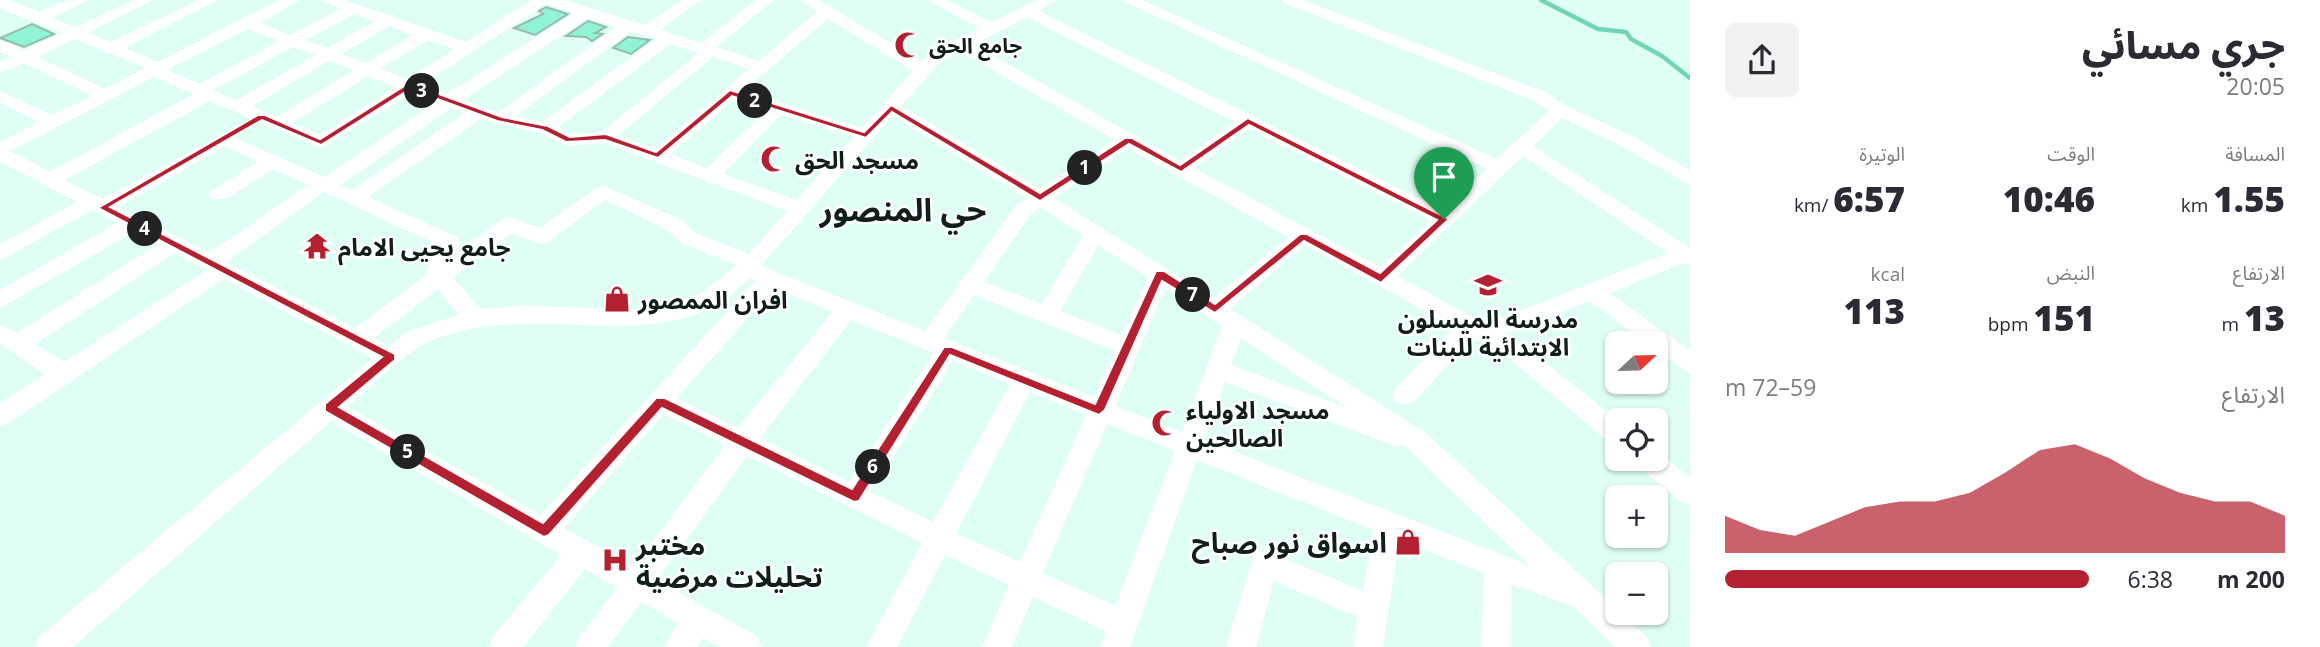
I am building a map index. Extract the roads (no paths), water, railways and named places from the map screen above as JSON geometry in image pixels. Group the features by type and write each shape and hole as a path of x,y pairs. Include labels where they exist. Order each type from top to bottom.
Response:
{"street":[{"path":"38,18 81,0"},
{"path":"0,68 146,0"},
{"path":"111,48 210,0"},
{"path":"0,152 52,122 292,0"},
{"path":"329,0 468,48"},
{"path":"218,195 321,142 542,0"},
{"path":"548,0 761,67"},
{"path":"648,31 693,0"},
{"path":"606,137 766,0"},
{"path":"808,0 923,71"},
{"path":"936,0 991,28"},
{"path":"544,531 660,401 800,209 933,59 1048,0"},
{"path":"1129,0 1499,167"},
{"path":"1289,0 1541,97 1560,110 1623,139 1690,179"},
{"path":"0,2 111,48 204,92 321,142"},
{"path":"50,180 353,8"},
{"path":"1026,10 1444,219"},
{"path":"0,416 216,266 323,184 335,180 449,101 586,12"},
{"path":"658,156 827,12"},
{"path":"238,107 388,20"},
{"path":"247,23 500,120 545,128 569,140 606,137 712,174 800,209"},
{"path":"500,120 629,25"},
{"path":"0,253 224,139 270,120 367,69 424,35"},
{"path":"545,128 668,38"},
{"path":"959,44 1128,140 1513,349 1605,424"},
{"path":"0,45 104,95"},
{"path":"730,93 866,135"},
{"path":"0,96 52,122"},
{"path":"891,107 1095,232 1406,433 1636,647"},
{"path":"712,174 778,108"},
{"path":"1381,279 1560,110"},
{"path":"353,198 478,112"},
{"path":"1181,169 1248,121"},
{"path":"224,139 450,242 437,272 474,317"},
{"path":"854,497 970,285 1024,209 1128,140"},
{"path":"1521,146 1687,256"},
{"path":"0,152 391,357"},
{"path":"357,339 509,224 541,237 604,192 673,224 688,238 847,309 1191,447 1584,598"},
{"path":"0,300 133,223"},
{"path":"1047,314 1095,232"},
{"path":"660,401 1028,580 1119,636 1218,370 1225,316 1303,236"},
{"path":"63,374 6,339 174,244"},
{"path":"1405,395 1476,330 1687,256"},
{"path":"50,647 329,408 417,337 474,317 523,314 604,318 653,315 679,310 708,300 756,270"},
{"path":"997,647 1160,274"},
{"path":"970,285 1127,346"},
{"path":"1592,291 1689,362"},
{"path":"590,647 742,442 847,309"},
{"path":"1218,370 1398,437 1406,433"},
{"path":"881,647 1024,380"},
{"path":"329,408 747,647"},
{"path":"1663,471 1690,494"},
{"path":"1368,647 1388,523"},
{"path":"504,647 581,552"},
{"path":"1241,647 1264,563 1374,610"},
{"path":"1496,647 1498,566"},
{"path":"678,647 699,619"}],"waterway":[{"path":"1541,0 1598,29 1626,32 1631,39 1662,56 1690,78"}],"place":[{"name":"جامع الحق","path":"908,45"},
{"name":"مسجد الحق","path":"774,159"},
{"name":"جامع يحيى الامام","path":"317,246"},
{"name":"مدرسة الميسلون الابتدائية للبنات","path":"1488,285"},
{"name":"افران الممصور","path":"617,299"},
{"name":"مسجد الاولياء الصالحين","path":"1165,423"},
{"name":"اسواق نور صباح","path":"1408,542"},
{"name":"مختبر تحليلات مرضية","path":"615,560"}],"district":[{"name":"حي المنصور","path":"903,208"}]}
